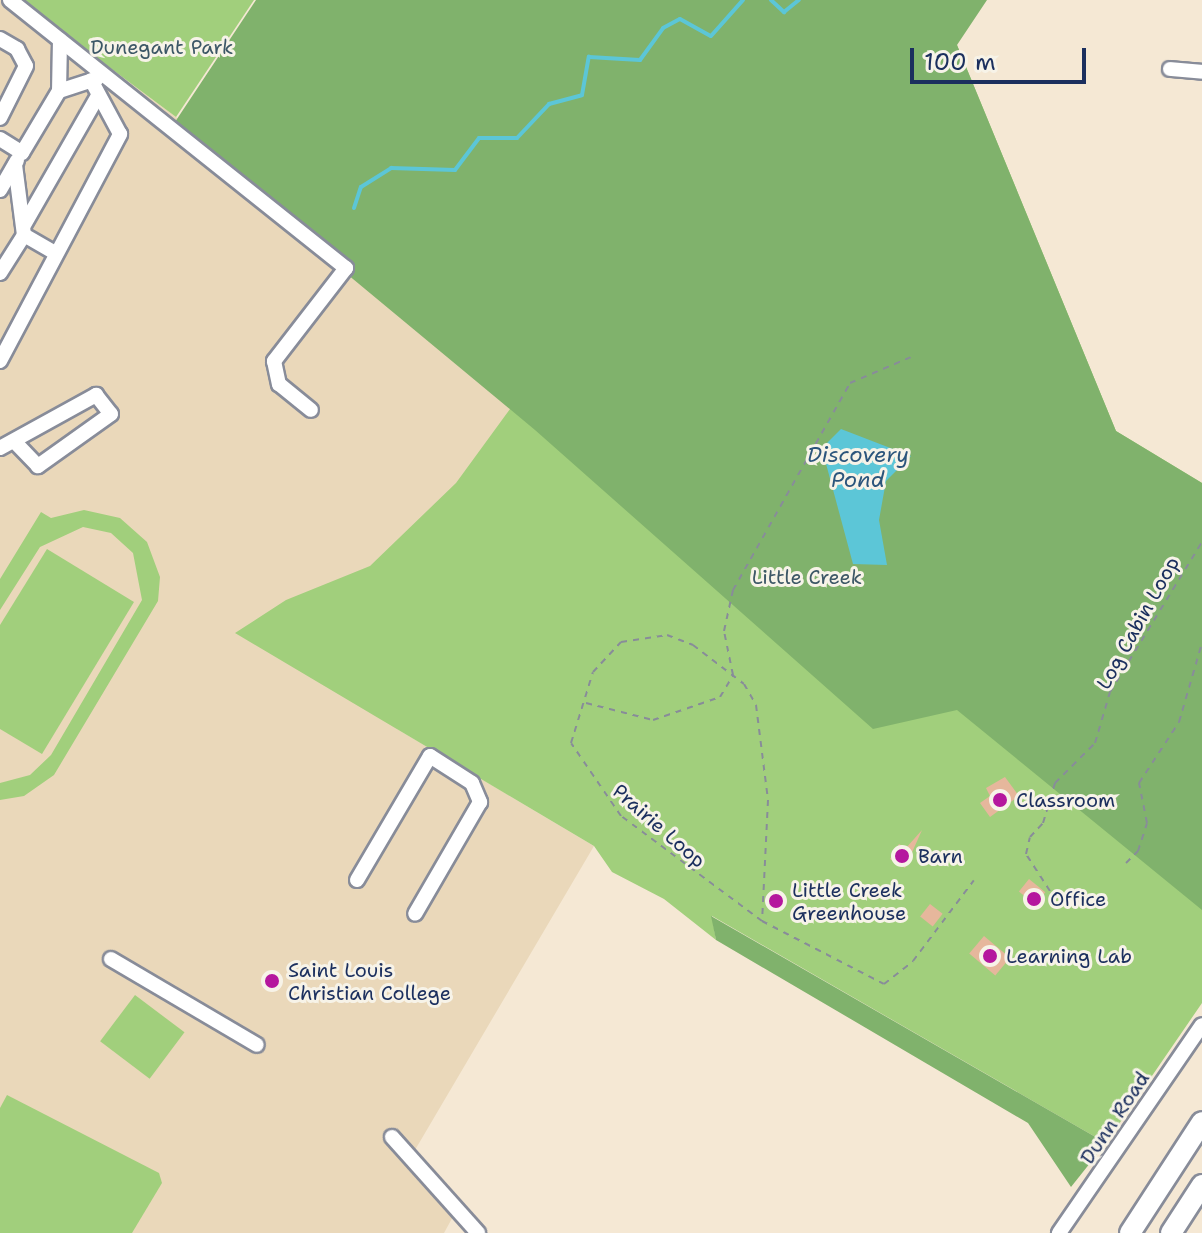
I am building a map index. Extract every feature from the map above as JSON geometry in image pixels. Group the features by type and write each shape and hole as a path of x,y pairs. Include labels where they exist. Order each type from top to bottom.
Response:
{"highway":[{"path":"1130,1233 1202,1122"},
{"path":"1171,1233 1202,1185"}],"street":[{"path":"10,0 60,40 99,78 346,268 274,361 279,384 311,410"},
{"path":"0,39 17,49 26,66 0,118"},
{"path":"0,190 59,91 60,40"},
{"path":"1170,69 1202,72"},
{"path":"59,91 99,78"},
{"path":"0,273 98,96 99,78"},
{"path":"0,361 54,268 54,252 120,134 98,96"},
{"path":"0,139 18,159 24,230 54,252"},
{"path":"0,448 17,444 96,395 111,414 38,466 17,444"},
{"path":"357,880 430,756 472,783 480,802 415,914"},
{"path":"111,959 257,1045"},
{"name":"Dunn Road","path":"1059,1233 1202,1025"},
{"path":"392,1137 478,1233"}],"path":[{"path":"585,703 653,720 720,697 733,675 724,631 733,590 850,383 911,357"},
{"name":"Log Cabin Loop","path":"1084,897 1050,891 1026,854 1030,837 1043,823 1055,783 1095,743 1110,692 1202,542"},
{"name":"Prairie Loop","path":"762,921 763,737 756,705 733,675 693,645 646,634 621,642 605,658 571,743 596,788 648,840 762,921 884,984 907,968 974,880"},
{"path":"1126,863 1138,851 1147,823 1139,783 1179,722 1202,643"}],"shaded area":[{"path":"0,0 19,0 176,117 542,416 397,729 594,846 415,1150 461,1202 444,1233 0,1233"}],"green space":[{"name":"Dunegant Park","path":"19,0 254,0 176,117"},
{"path":"256,0 987,0 957,45 1116,431 1202,483 1202,910 957,710 873,729 535,430 171,128"},
{"name":"Little Creek","path":"957,45 1116,431 1202,483 1202,1003 1106,1143 712,916 716,940 664,899 612,872 594,846 235,633 286,600 370,566 456,483 510,409"},
{"path":"84,510 120,518 147,542 160,577 158,601 54,775 24,796 0,800 0,783 30,775 51,755 142,600 133,553 111,533 83,527 40,547 0,610 0,579 41,512 51,518"},
{"path":"47,549 134,602 42,754 0,729 0,625"},
{"path":"711,916 1106,1143 1071,1187 1028,1123 716,940"},
{"path":"135,995 185,1032 150,1079 100,1041"},
{"path":"7,1095 159,1173 162,1183 132,1233 0,1233 0,1108"}],"water":[{"name":"Discovery Pond","path":"841,429 911,456 886,481 879,520 887,565 853,564 825,460 825,445"}],"building":[{"name":"Classroom","path":"1005,777 1019,796 990,817 980,803 990,796 986,788"},
{"name":"Barn","path":"922,830 905,868 890,859 899,844 906,848"},
{"name":"Office","path":"1029,879 1045,892 1035,905 1019,891"},
{"path":"930,904 943,914 933,926 920,917"},
{"name":"Learning Lab","path":"984,936 1010,958 995,975 969,954"}],"waterway":[{"path":"354,208 361,187 391,168 455,170 479,138 517,138 549,104 582,95 589,57 640,60 663,28 680,19 711,36 743,0"},
{"path":"771,0 784,12 799,0"}],"place":[{"name":"Classroom","path":"1000,800"},
{"name":"Barn","path":"902,856"},
{"name":"Office","path":"1034,899"},
{"name":"Little Creek Greenhouse","path":"776,901"},
{"name":"Learning Lab","path":"990,956"},
{"name":"Saint Louis Christian College","path":"272,981"}]}
